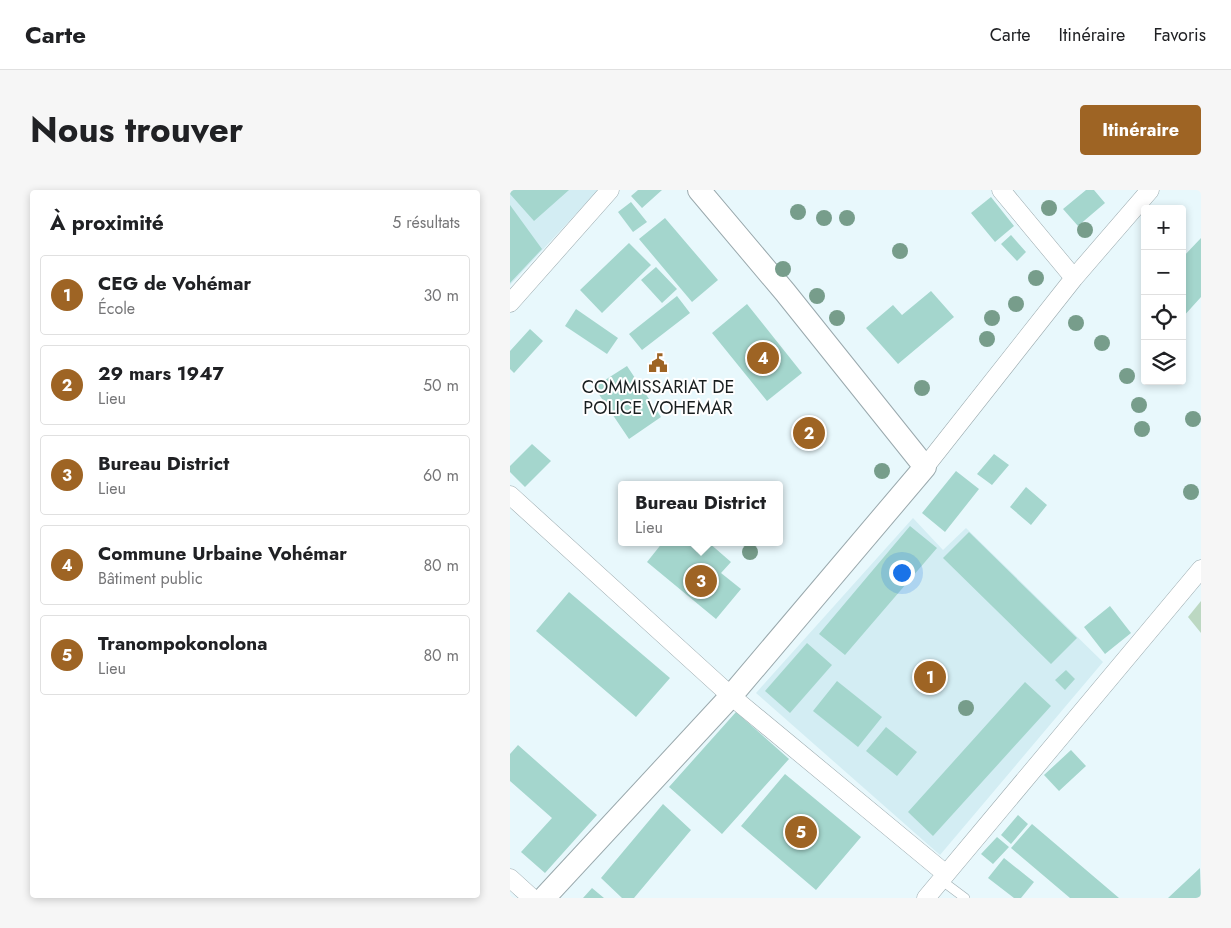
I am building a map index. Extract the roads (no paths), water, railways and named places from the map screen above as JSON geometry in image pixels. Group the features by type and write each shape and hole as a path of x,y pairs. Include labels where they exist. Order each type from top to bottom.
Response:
{"street":[{"path":"510,303 610,190"},
{"path":"699,190 785,292 925,466"},
{"path":"1002,190 1074,278"},
{"path":"544,898 730,696 925,466 1074,278 1150,190"},
{"path":"510,495 730,696 944,877"},
{"path":"926,898 1201,569"},
{"path":"510,878 532,898"}],"lane":[{"path":"944,877 965,898"}],"place":[{"name":"Commune Urbaine Vohémar","path":"763,358"},
{"name":"COMMISSARIAT DE POLICE VOHEMAR","path":"658,363"},
{"name":"29 mars 1947","path":"809,433"},
{"name":"Bureau District","path":"701,581"},
{"name":"CEG de Vohémar","path":"930,677"},
{"name":"Tranompokonolona","path":"801,832"}]}
